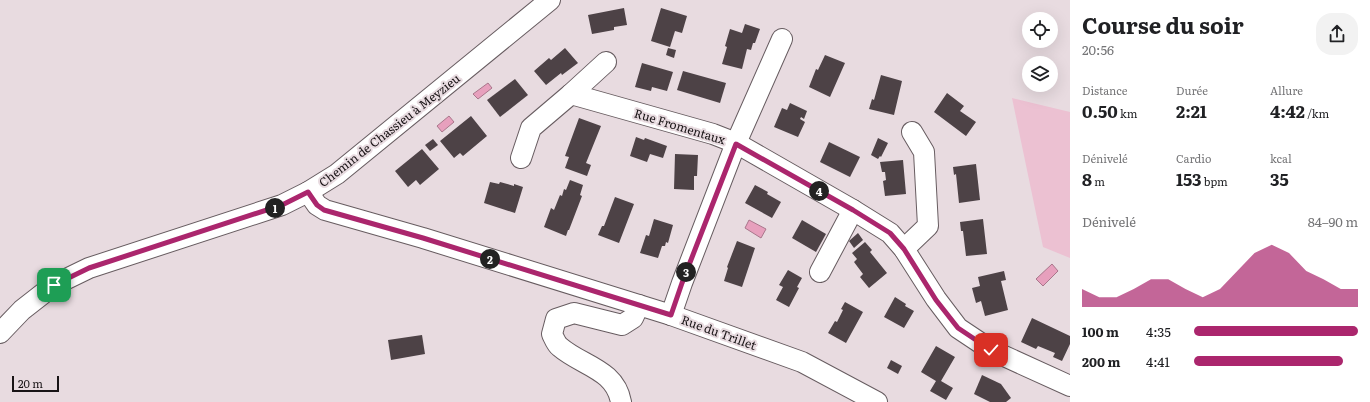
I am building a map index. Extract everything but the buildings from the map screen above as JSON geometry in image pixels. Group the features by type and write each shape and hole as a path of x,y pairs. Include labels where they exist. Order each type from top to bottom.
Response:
{"street":[{"name":"Chemin de Chassieu à Meyzieu","path":"0,333 22,310 54,285 89,268 282,205 308,192 337,174 550,0"},
{"path":"671,315 736,144 782,39"},
{"path":"521,158 531,128 606,62"},
{"name":"Rue Fromentaux","path":"571,94 713,134 736,144 853,210 890,233 904,249 936,300 958,328 991,350 1070,386"},
{"path":"904,249 928,226 924,152 912,132"},
{"name":"Rue du Trillet","path":"308,192 317,205 324,210 431,240 671,315 802,362 877,402"},
{"path":"820,272 853,210"},
{"path":"621,402 619,391 610,378 558,347 552,334 556,319 574,313 622,325 633,318 639,305"}],"shaded area":[{"path":"488,83 492,88 478,99 473,94"},
{"path":"1012,98 1070,112 1070,258 1043,247"},
{"path":"449,116 454,122 442,132 437,126"},
{"path":"749,220 766,229 761,238 745,228"},
{"path":"1052,264 1058,271 1043,286 1036,279"}],"route":[{"path":"54,285 89,268 282,205 308,192 317,205 324,210 423,238 671,315 736,144 853,210 890,233 904,249 936,300 958,328 991,350"}]}
